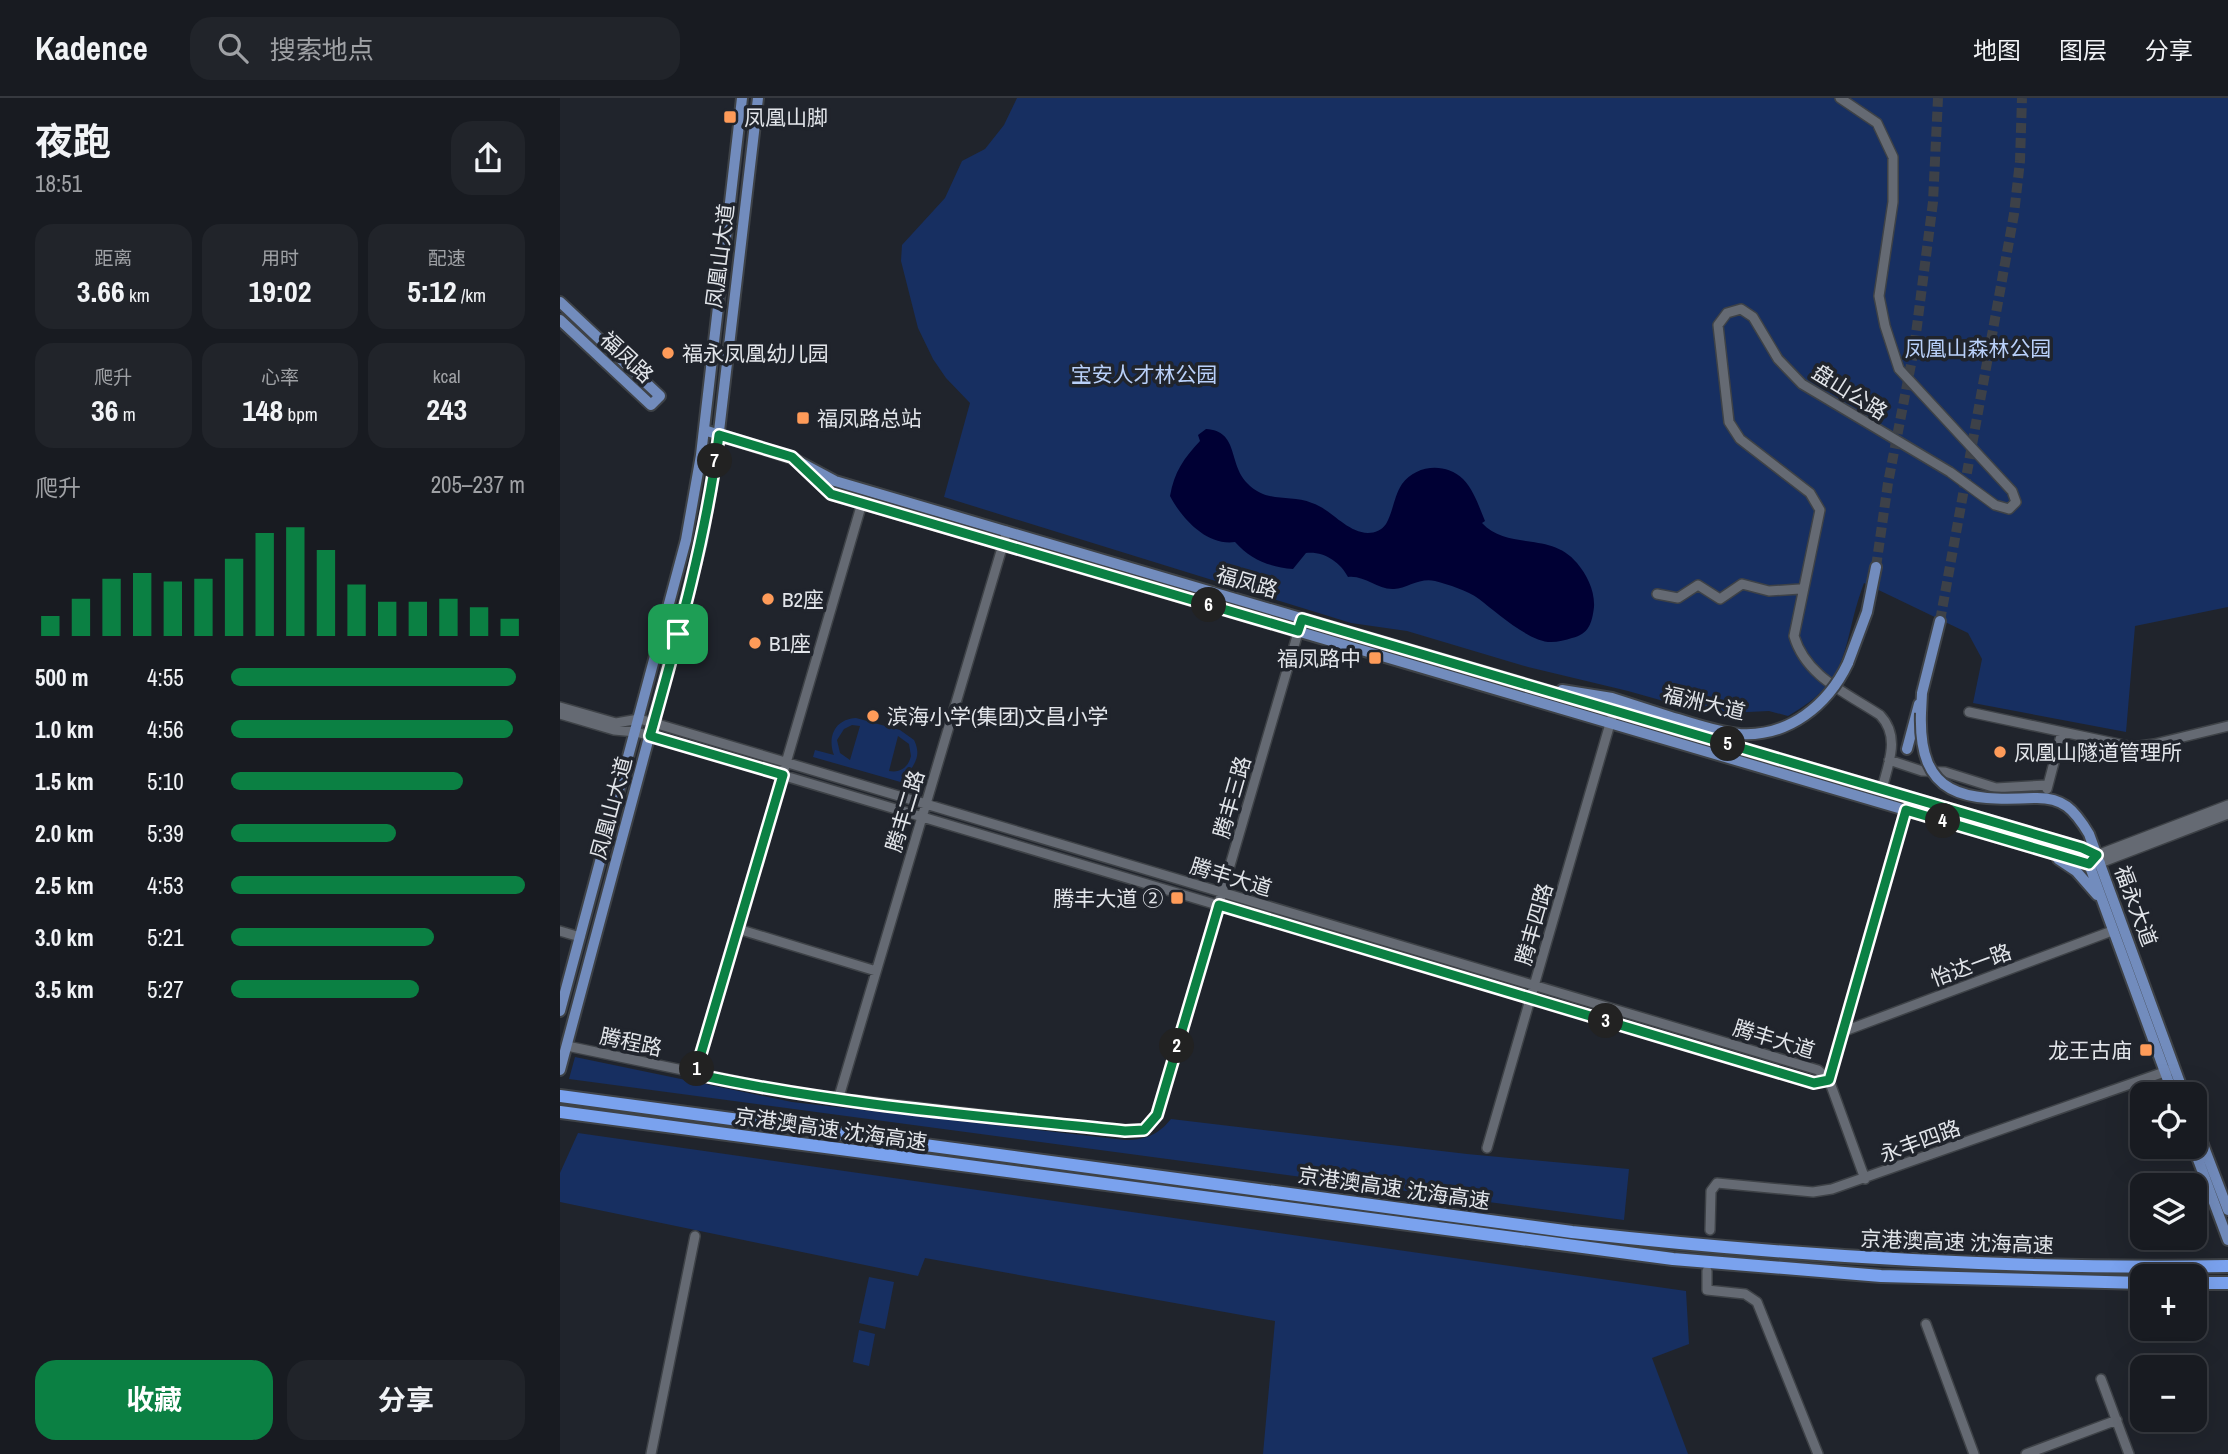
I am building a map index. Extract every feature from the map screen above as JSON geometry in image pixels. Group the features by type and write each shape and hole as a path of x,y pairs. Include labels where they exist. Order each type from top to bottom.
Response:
{"highway":[{"name":"京港澳高速 沈海高速","path":"563,1096 1558,1231 1677,1244 1775,1253 1996,1264 2226,1266"},
{"name":"京港澳高速 沈海高速","path":"562,1112 1673,1259 1881,1276 2130,1283"},
{"path":"2207,1283 2228,1283"}],"main road":[{"name":"凤凰山大道","path":"560,1012 684,550 704,430 742,98"},
{"name":"凤凰山大道","path":"560,1070 695,572 707,515 719,435 758,98"},
{"name":"福凤路","path":"560,302 660,396 651,405 560,320"},
{"name":"福凤路","path":"704,430 792,457 835,481 2082,848 2095,861"},
{"name":"福凤路","path":"792,457 831,494 2047,852 2095,861"},
{"name":"福洲大道","path":"1550,691 1591,693 1730,733 1759,733 1778,729 1807,715 1824,701 1837,684 1867,612 1876,567"},
{"path":"1907,749 1940,621"},
{"path":"1420,667 1424,654"},
{"path":"1922,693 1921,738 1924,751 1935,774 1947,786 1975,798 2034,798 2047,791 2070,808 2086,828 2095,861"},
{"path":"2047,852 2077,871 2103,904"},
{"name":"福永大道","path":"2095,861 2103,904 2112,931 2177,1082"},
{"name":"福永大道","path":"2095,861 2170,1070 2172,1082"},
{"path":"2207,1155 2228,1210"},
{"path":"2198,1159 2228,1240"}],"street":[{"name":"盘山公路","path":"1840,98 1877,123 1893,156 1893,202 1879,296 1885,326 1899,369 2012,491 2017,502 2009,509 1995,505 1950,472 1802,384 1778,359 1753,317 1741,309 1727,313 1718,325 1729,422 1740,439 1810,493 1820,510 1794,636 1799,651 1812,670 1884,718 1892,737 1882,789"},
{"path":"695,1074 862,503"},
{"name":"腾丰二路","path":"838,1100 1007,531"},
{"path":"1657,594 1678,598 1698,585 1720,600 1742,584 1769,591 1800,589"},
{"name":"腾丰三路","path":"1144,1130 1157,1115 1302,619"},
{"name":"腾丰大道","path":"560,707 616,723 639,719 654,723 1818,1070 1829,1080"},
{"name":"腾丰四路","path":"1487,1148 1614,710"},
{"path":"1969,712 2123,746 2142,746 2228,726"},
{"name":"腾丰大道","path":"560,714 614,730 636,732 783,775 1814,1083 1829,1080"},
{"path":"1889,760 1922,771 1952,774 1986,786 2047,791 2062,732"},
{"path":"1865,1179 1829,1080 1910,798"},
{"path":"2095,861 2228,805"},
{"path":"2095,861 2228,814"},
{"path":"738,929 876,971"},
{"path":"560,931 580,937"},
{"name":"怡达一路","path":"1842,1032 2112,931"},
{"name":"腾程路","path":"567,1046 750,1086 838,1100 1125,1131 1144,1130"},
{"name":"永丰四路","path":"1710,1230 1711,1191 1717,1183 1813,1192 1832,1189 2170,1070"},
{"path":"651,1454 695,1236"},
{"path":"1707,1271 1707,1290 1745,1294 1757,1302 1818,1454"},
{"path":"1926,1324 1974,1454"},
{"path":"2101,1379 2129,1454"},
{"path":"2026,1454 2117,1420"}],"green space":[{"name":"凤凰山森林公园","path":"1017,98 2228,98 2228,607 2135,626 2126,732 1973,703 1982,659 1968,633 1864,583 1842,658 1835,674 1824,688 1788,716 1769,711 1727,713 1692,709 1528,667 1407,631 1351,623 944,497 970,403 946,378 918,328 901,261 902,245 945,198 962,161 985,149 1004,125"},
{"path":"856,718 900,730 914,740 917,758 904,783 813,757 815,750 834,755 834,730 849,719","holes":["852,725 860,726 850,760 840,753 837,740 844,729","898,736 909,744 911,756 903,769 889,771"]},
{"path":"575,1057 792,1102 1125,1140 1151,1136 1171,1119 1467,1154 1629,1169 1624,1220 569,1079"},
{"path":"578,1133 1686,1291 1689,1344 1652,1358 1688,1454 1263,1454 1275,1321 925,1258 918,1276 560,1202 560,1173"},
{"path":"869,1277 894,1282 885,1329 859,1323"},
{"path":"859,1330 875,1334 869,1366 853,1362"}],"shaded area":[{"path":"1206,429 1224,435 1241,475 1255,490 1270,496 1312,503 1360,532 1373,532 1384,526 1399,489 1415,473 1439,468 1456,474 1470,488 1485,521 1482,523 1492,531 1504,537 1555,547 1567,553 1577,563 1592,589 1594,607 1589,627 1582,634 1570,639 1542,641 1513,625 1474,596 1446,584 1425,580 1388,589 1360,578 1348,577 1331,559 1319,554 1306,553 1293,569 1254,558 1235,542 1215,540 1205,535 1188,522 1170,496 1180,466 1200,441 1198,435"}],"tunnel":[{"path":"1876,567 1888,483 1914,349 1933,202 1938,98"},
{"path":"1940,621 2014,214 2020,161 2022,98"}],"place":[{"name":"凤凰山脚","path":"730,117"},
{"name":"福永凤凰幼儿园","path":"668,353"},
{"name":"福凤路总站","path":"803,418"},
{"name":"B2座","path":"768,599"},
{"name":"B1座","path":"755,643"},
{"name":"福凤路中","path":"1375,658"},
{"name":"滨海小学(集团)文昌小学","path":"873,716"},
{"name":"凤凰山隧道管理所","path":"2000,752"},
{"name":"腾丰大道 ②","path":"1177,898"},
{"name":"龙王古庙","path":"2146,1050"}],"route":[{"path":"719,435 792,457 831,494 1298,631 1302,619 2082,848 2097,855 2089,864 1906,810 1829,1080 1814,1083 1219,905 1157,1115 1152,1124 1144,1130 1125,1131 793,1093 695,1074 783,775 650,736 678,634 701,543 719,435"}],"park label":[{"name":"宝安人才林公园","path":"1144,374"}]}
